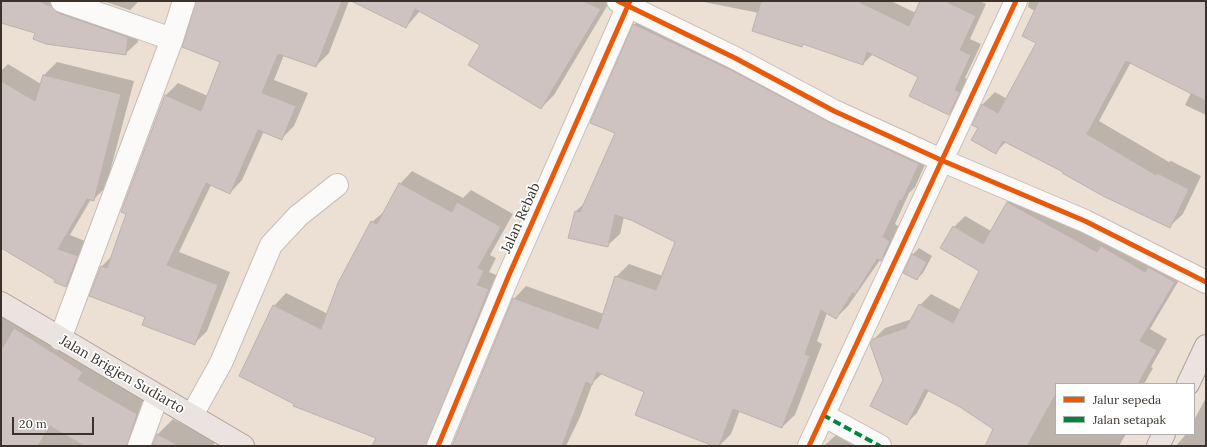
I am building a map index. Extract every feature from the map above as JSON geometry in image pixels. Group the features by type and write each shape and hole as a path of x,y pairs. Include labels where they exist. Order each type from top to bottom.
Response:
{"main road":[{"name":"Jalan Brigjen Sudiarto","path":"2,307 192,415 243,446"},
{"path":"1188,383 1206,346"},
{"path":"1158,446 1164,435"}],"street":[{"path":"62,1 172,39"},
{"path":"60,339 172,39 184,1"},
{"path":"809,446 1016,1"},
{"path":"625,2 735,58 834,111 941,160 1085,221 1206,282"},
{"name":"Jalan Rebab","path":"438,446 625,2"},
{"path":"192,415 221,363 271,245 298,216 337,185"},
{"path":"140,446 157,396"},
{"path":"823,415 880,446"}],"building":[{"path":"1,1 38,1 51,6 58,13 128,37 126,55 46,44 33,39 35,33 1,23"},
{"path":"196,1 342,1 316,67 278,54 262,93 296,106 282,140 258,130 230,194 206,183 167,265 218,285 195,345 142,325 145,317 89,296 101,266 107,268 126,214 121,212 165,95 201,111 220,62 182,47"},
{"path":"351,1 583,1 601,9 541,109 468,65 480,45 415,9 406,28"},
{"path":"761,1 857,1 909,26 920,1 945,1 976,16 960,50 971,55 955,90 960,92 949,115 909,96 918,77 867,52 863,65 803,44 802,47 752,31"},
{"path":"1039,1 1206,1 1206,101 1126,61 1087,134 1156,175 1157,173 1189,189 1170,228 1103,196 1062,173 1063,172 1003,141 996,154 971,140 978,128 972,125 982,104 998,113 1036,43 1022,36"},
{"path":"633,24 729,69 829,122 919,164 883,237 890,241 881,261 877,259 854,296 853,292 836,319 821,310 805,354 810,356 782,428 733,409 719,446 713,446 635,415 644,392 597,372 592,385 586,382 562,446 452,446 513,298 598,329 615,276 656,290 675,242 631,220 615,215 608,247 568,238 575,211 580,212 615,133 590,123"},
{"path":"43,75 121,94 94,201 87,199 58,249 78,256 66,287 54,282 55,280 1,248 1,81 35,101"},
{"path":"399,183 452,212 457,202 501,227 478,268 484,271 477,285 489,289 426,446 372,446 376,438 293,406 294,404 239,376 273,305 321,329 338,283 371,221 377,224"},
{"path":"1007,202 1097,252 1101,246 1145,272 1148,267 1175,282 1140,341 1157,350 1139,383 1055,383 1055,396 1027,446 985,446 993,429 960,407 925,389 907,425 870,406 883,380 870,344 873,339 906,328 919,304 953,323 979,271 940,248 953,226 983,244"},
{"path":"912,254 927,262 917,280 903,273"},
{"path":"14,328 83,372 78,380 137,414 127,446 84,446 50,426 38,446 1,446 1,350"},
{"path":"157,434 179,446 152,446"}],"marked path":[{"path":"823,415 880,446"}],"cycle path":[{"path":"618,1 735,58 834,111 941,160 1085,221 1206,282"},
{"path":"438,446 509,275 630,1"},
{"path":"809,446 1016,1"}]}
